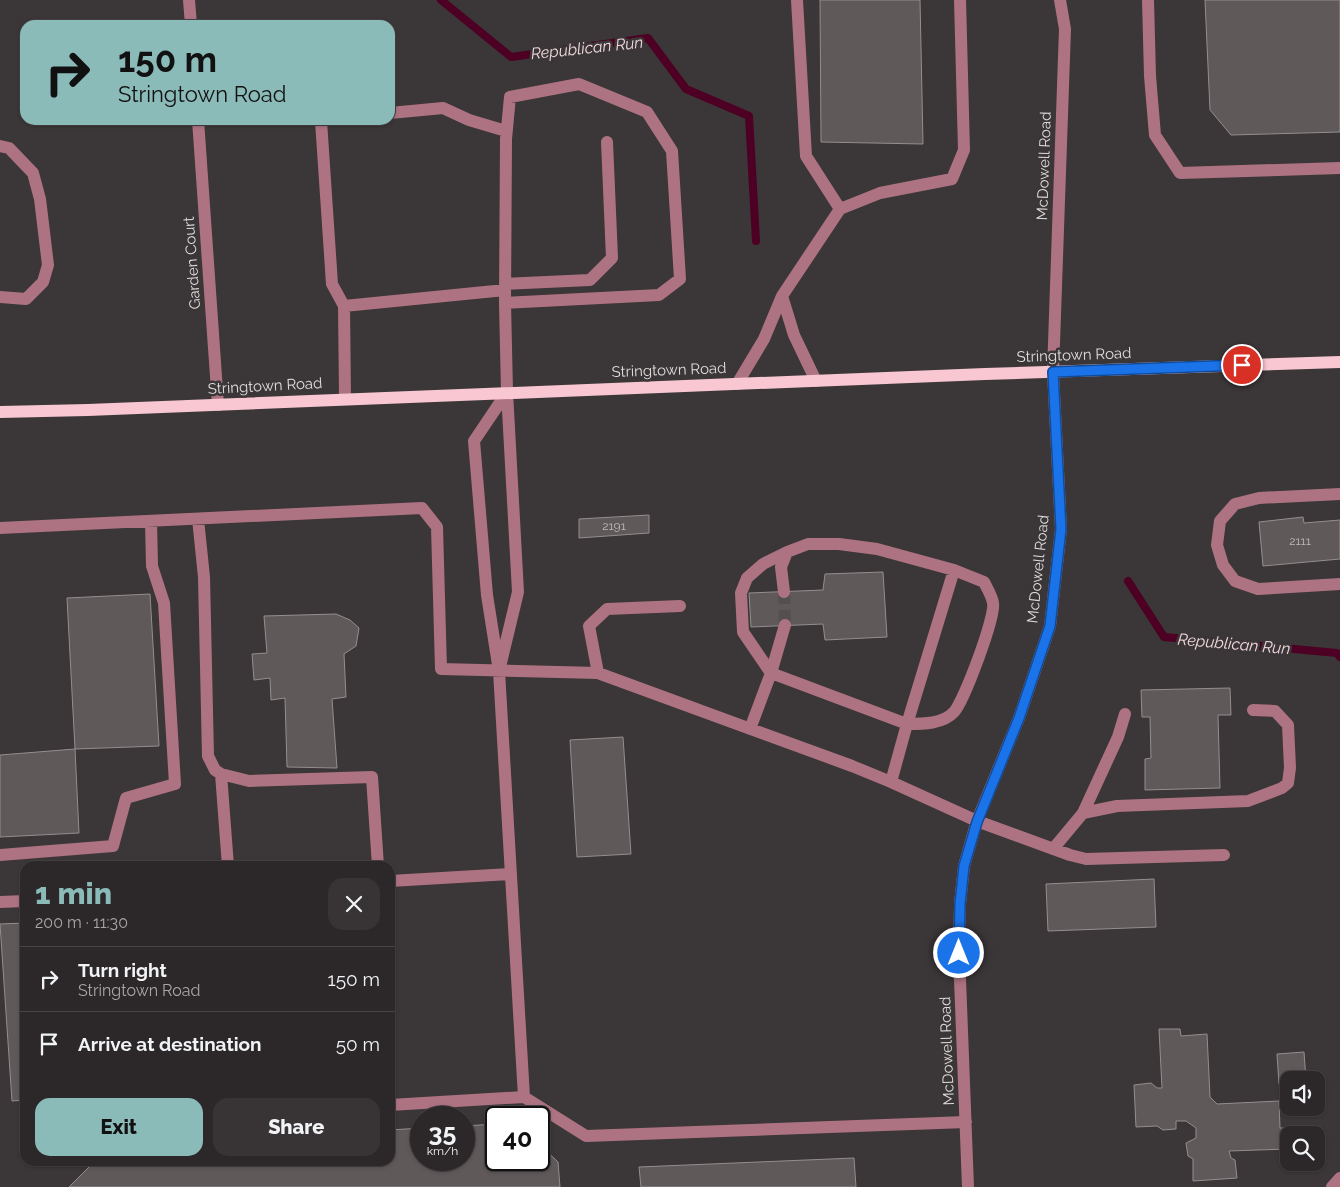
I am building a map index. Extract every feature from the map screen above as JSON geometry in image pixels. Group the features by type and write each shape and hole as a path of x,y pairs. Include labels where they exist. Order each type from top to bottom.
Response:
{"main road":[{"name":"Stringtown Road","path":"0,412 218,405 345,398 816,380 1340,362"}],"street":[{"path":"190,0 191,20"},
{"path":"797,0 806,156 840,209"},
{"path":"737,384 764,339 782,296 840,209 880,193 952,179 964,150 960,0"},
{"name":"McDowell Road","path":"968,1187 959,953 960,904 964,866 977,822 1019,718 1050,626 1061,529 1053,372 1065,29 1060,0"},
{"path":"1148,0 1150,76 1155,135 1180,173 1340,168"},
{"path":"499,671 518,592 507,392 505,293 506,131 510,97 579,84 647,112 672,151 680,279 659,296 505,293"},
{"path":"395,113 443,108 470,120 506,131"},
{"name":"Garden Court","path":"198,125 218,405"},
{"path":"321,125 332,284 344,306 345,398"},
{"path":"344,306 505,293 590,280 612,258 607,142"},
{"path":"0,146 9,148 33,173 40,199 48,265 43,282 26,299 0,297"},
{"path":"782,296 794,335 816,380"},
{"path":"507,392 474,441 487,595 499,671 524,1097"},
{"path":"1340,494 1258,498 1235,504 1220,521 1217,545 1222,565 1235,581 1258,589 1340,584"},
{"path":"0,528 422,508 437,527 441,669 598,673 891,782 977,822 1086,859 1224,855"},
{"path":"198,519 204,577 208,756 215,770 221,774 249,781 372,777 378,861"},
{"path":"0,855 113,846 126,798 175,784 164,603 152,566 150,521"},
{"path":"808,544 839,544 877,549 954,570 984,582 993,604 992,619 973,673 955,711 944,719 929,724 907,724 771,673 743,632 741,593 747,578 763,564 808,544"},
{"path":"784,592 781,567 787,552"},
{"path":"891,782 954,570"},
{"path":"598,673 590,626 607,609 680,606"},
{"path":"750,729 771,673 785,625"},
{"path":"1083,813 1117,806 1248,801 1282,788 1288,783 1290,768 1288,725 1275,711 1253,710"},
{"path":"1053,849 1083,813 1118,737 1125,714"},
{"path":"221,774 228,861"},
{"path":"395,881 511,874"},
{"path":"0,902 20,901"},
{"path":"395,1105 524,1097 586,1136 966,1122"},
{"path":"1332,1187 1340,1178"}],"building":[{"path":"820,0 920,0 923,144 821,142"},
{"path":"1205,0 1340,0 1340,132 1231,135 1210,110"},
{"path":"649,515 649,533 579,538 579,519"},
{"path":"1303,517 1304,523 1340,520 1340,559 1263,566 1259,522"},
{"path":"883,572 887,637 825,640 823,624 751,627 749,593 823,590 825,574"},
{"path":"150,594 159,746 75,749 67,598"},
{"path":"336,614 350,620 359,628 356,646 344,654 346,697 332,699 337,768 287,767 285,698 271,700 270,678 254,680 252,654 267,653 264,616"},
{"path":"1230,688 1231,715 1218,715 1220,788 1145,790 1145,759 1151,758 1150,717 1142,717 1141,690"},
{"path":"623,737 631,854 577,857 570,740"},
{"path":"75,749 79,833 0,837 0,755"},
{"path":"1154,879 1156,927 1048,931 1046,884"},
{"path":"20,923 20,1100 12,1101 0,924"},
{"path":"1159,1029 1180,1029 1181,1036 1207,1034 1210,1097 1217,1104 1279,1101 1280,1149 1229,1151 1231,1158 1235,1160 1237,1178 1193,1181 1193,1159 1188,1156 1186,1143 1196,1138 1196,1128 1186,1121 1176,1121 1176,1129 1163,1130 1157,1126 1136,1127 1134,1085 1151,1083 1157,1088 1162,1088"},
{"path":"1304,1052 1305,1071 1280,1071 1279,1084 1277,1054"},
{"path":"475,1125 485,1125 485,1171 550,1171 550,1154 558,1162 560,1187 69,1187 90,1166 395,1166 395,1130 410,1129 410,1171 475,1171"},
{"path":"854,1158 856,1187 641,1187 639,1167"}],"waterway":[{"name":"Republican Run","path":"441,0 511,57 648,38 686,89 749,116 756,241"},
{"name":"Republican Run","path":"1128,581 1164,637 1337,653 1340,657"}],"tunnel":[{"path":"784,592 785,625"}],"route":[{"path":"959,953 960,904 964,866 977,822 1019,718 1050,626 1061,529 1053,372 1242,365"}]}
